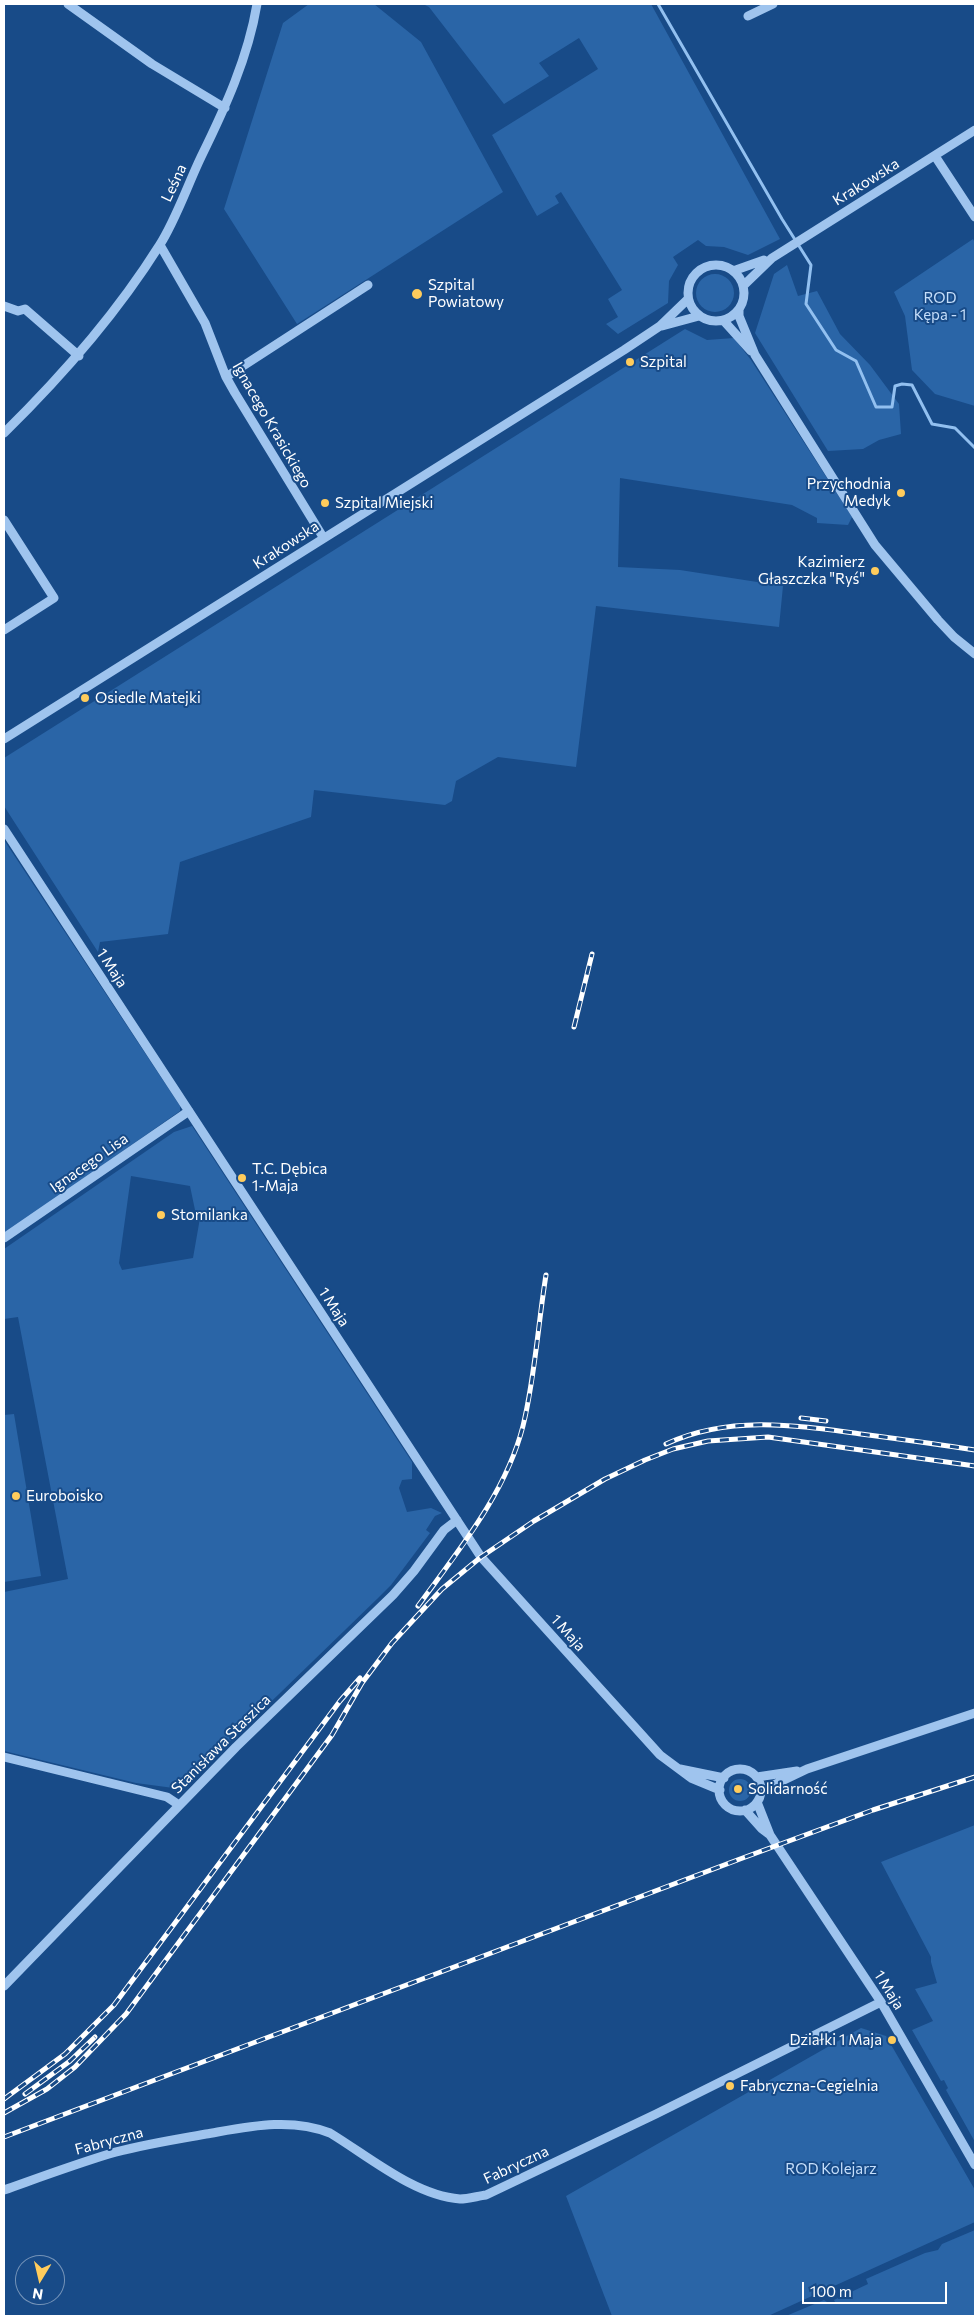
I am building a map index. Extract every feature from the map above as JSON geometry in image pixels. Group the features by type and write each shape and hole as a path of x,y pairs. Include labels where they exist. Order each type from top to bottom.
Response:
{"street":[{"path":"68,4 152,64 225,108"},
{"name":"Leśna","path":"4,433 79,356 109,318 160,245 225,108 248,43 257,4"},
{"path":"748,16 773,4"},
{"name":"Krakowska","path":"743,286 772,258 791,245 975,130"},
{"path":"935,156 975,217"},
{"name":"Ignacego Krasickiego","path":"160,245 206,323 226,377 322,538"},
{"name":"Krakowska","path":"733,271 772,258"},
{"path":"739,310 723,320 713,321 699,316 693,310 688,299 689,284 699,270 716,265 733,271 743,286 743,298 739,316 755,355"},
{"path":"226,377 368,285"},
{"name":"Krakowska","path":"4,740 660,326 688,299"},
{"path":"4,306 12,310 25,309 79,356"},
{"name":"Krakowska","path":"660,326 699,316"},
{"path":"723,320 755,355 876,544 938,620 954,637 975,654"},
{"path":"4,520 54,598 4,630"},
{"name":"1 Maja","path":"4,829 481,1557 660,1755 691,1778 720,1790"},
{"name":"Ignacego Lisa","path":"4,1238 189,1111"},
{"name":"Stanisława Staszica","path":"4,1986 179,1806 393,1595 414,1571 444,1530 457,1520"},
{"path":"761,1791 807,1769 975,1713"},
{"path":"4,1757 167,1797 179,1806"},
{"name":"1 Maja","path":"680,1769 724,1778"},
{"path":"740,1769 757,1777 761,1791 757,1802 745,1810 734,1810 726,1804 720,1790 724,1778 734,1770 740,1769"},
{"path":"757,1777 807,1769"},
{"name":"1 Maja","path":"757,1802 770,1834 881,2002 975,2165"},
{"name":"1 Maja","path":"745,1810 762,1829 770,1834"},
{"name":"Fabryczna","path":"4,2190 92,2160 149,2144 268,2124 316,2127 330,2133 414,2186 435,2194 460,2199 486,2194 656,2114 881,2002"}],"green space":[{"path":"309,4 374,4 421,42 503,192 297,324 224,209 283,23"},
{"path":"423,4 651,4 780,239 748,255 724,247 706,246 698,240 673,257 678,265 669,281 668,303 618,334 606,324 618,317 608,299 622,290 561,192 555,196 559,203 537,216 492,135 598,69 579,38 539,63 549,76 504,104 429,7"},
{"name":"ROD Kępa - 1","path":"973,239 975,243 975,406 935,394 912,370 905,316 894,292"},
{"path":"787,265 798,296 817,291 840,334 870,365 899,404 901,434 879,440 863,449 828,451 755,333 774,274"},
{"path":"715,274 728,280 734,293 728,306 715,312 702,306 696,293 702,280"},
{"path":"685,329 707,340 734,338 751,360 852,517 848,525 817,523 817,518 792,505 620,478 618,567 680,570 783,586 779,627 596,606 576,767 498,757 456,781 452,801 445,805 314,790 311,817 180,862 168,934 100,942 98,952 4,806 4,758"},
{"path":"4,840 180,1106 180,1111 4,1234"},
{"path":"192,1126 412,1462 412,1479 402,1480 399,1488 407,1512 431,1508 442,1513 435,1516 426,1530 430,1533 391,1585 181,1789 136,1783 4,1751 4,1592 68,1579 18,1317 4,1319 4,1249 174,1132","holes":["131,1176 190,1186 195,1210 200,1218 193,1258 122,1270 119,1263"]},
{"name":"Euroboisko","path":"14,1414 41,1576 4,1582 4,1415"},
{"path":"736,1779 744,1779 751,1786 751,1794 744,1801 736,1801 729,1794 729,1786"},
{"path":"975,1825 975,2142 946,2090 948,2088 944,2080 941,2081 912,2030 933,2021 915,1989 937,1983 931,1957 881,1862"},
{"name":"ROD Kolejarz","path":"861,2028 886,2036 975,2190 975,2222 768,2316 612,2316 566,2196"},
{"path":"975,2230 975,2316 786,2316 824,2300 830,2304 835,2302 834,2300 868,2284 866,2279 925,2253 938,2250 942,2244"}],"waterway":[{"path":"658,4 782,219 811,265 806,304 836,350 856,361 876,407 892,407 895,386 902,384 912,385 932,424 955,428 975,448"}],"railway":[{"path":"574,1027 592,954"},
{"path":"418,1606 464,1543 493,1498 515,1451 531,1389 546,1275"},
{"path":"801,1418 826,1421"},
{"path":"666,1444 714,1429 762,1425 812,1428 975,1450"},
{"path":"4,2113 47,2089 75,2067 126,2014 332,1735 362,1683 392,1643 442,1589 481,1557 534,1521 605,1479 645,1460 673,1449 708,1441 768,1437 975,1466"},
{"path":"4,2099 65,2054 114,2005 340,1701 360,1678"},
{"path":"4,2137 740,1859 873,1810 975,1777"},
{"path":"25,2094 70,2061 95,2037"}],"place":[{"name":"Szpital Powiatowy","path":"417,294"},
{"name":"Szpital","path":"630,362"},
{"name":"Przychodnia Medyk","path":"901,493"},
{"name":"Szpital Miejski","path":"325,503"},
{"name":"Kazimierz Głaszczka \"Ryś\"","path":"875,571"},
{"name":"Osiedle Matejki","path":"85,698"},
{"name":"T.C. Dębica 1-Maja","path":"242,1178"},
{"name":"Stomilanka","path":"161,1215"},
{"name":"Euroboisko","path":"16,1496"},
{"name":"Solidarność","path":"738,1789"},
{"name":"Działki 1 Maja","path":"892,2040"},
{"name":"Fabryczna-Cegielnia","path":"730,2086"}]}
